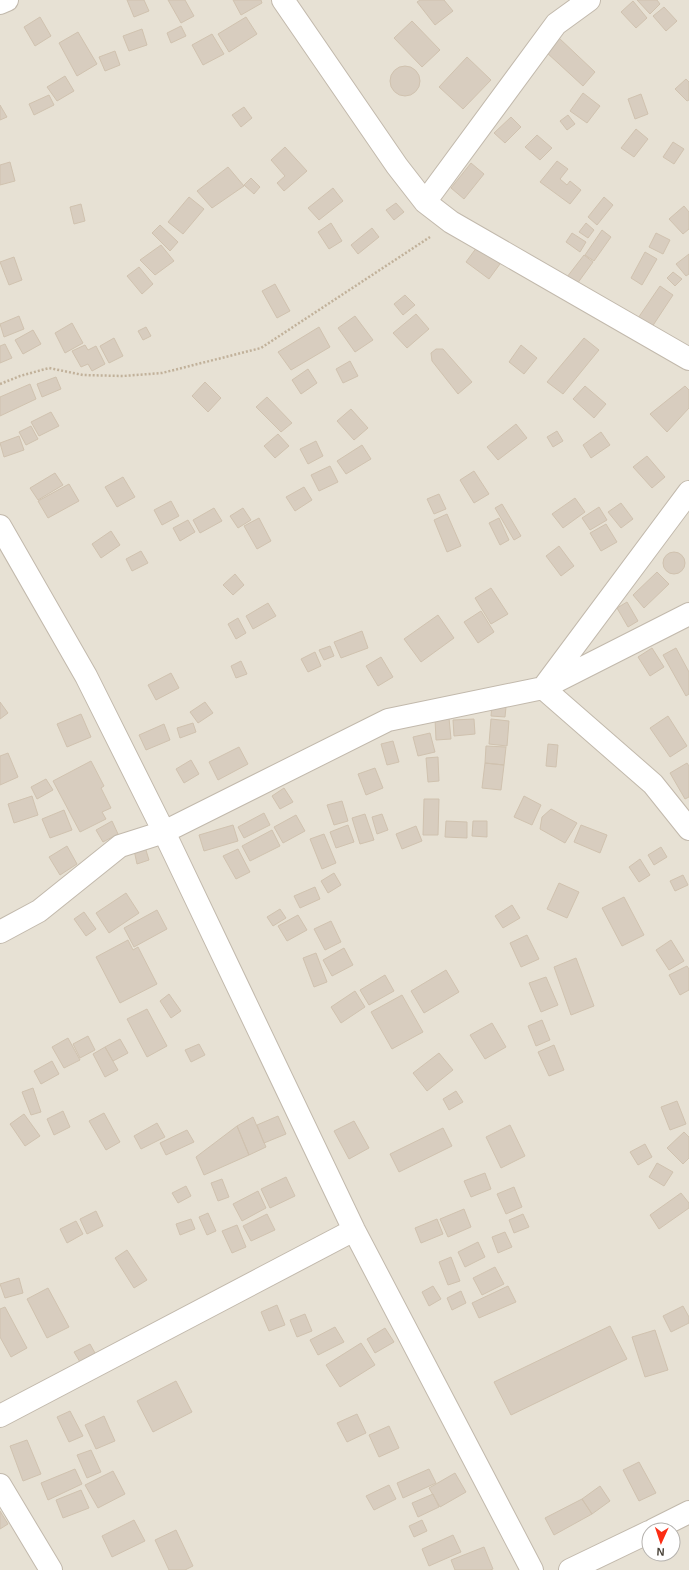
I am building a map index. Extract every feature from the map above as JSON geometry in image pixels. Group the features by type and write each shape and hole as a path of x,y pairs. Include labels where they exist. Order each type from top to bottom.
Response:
{"street":[{"path":"0,3 7,0"},
{"path":"283,0 397,166 425,202 452,222 689,359"},
{"path":"425,202 556,24 589,0"},
{"path":"543,688 689,492"},
{"path":"0,526 86,676 164,832 354,1230 532,1570"},
{"path":"0,932 39,910 120,846 164,832 388,720 543,688 689,614"},
{"path":"543,688 653,784 689,830"},
{"path":"0,1416 354,1230"},
{"path":"0,1484 51,1570"},
{"path":"669,1522 689,1512"},
{"path":"570,1570 641,1536"}],"path":[{"path":"0,384 20,376 49,368 83,375 123,376 162,373 261,348 452,222"}],"shaded area":[{"path":"0,0 689,0 689,1570 0,1570"}],"building":[{"path":"127,0 144,0 149,11 134,17"},
{"path":"168,0 185,0 194,16 181,23"},
{"path":"233,0 261,0 262,3 241,15"},
{"path":"420,0 444,0 453,11 435,25 417,2"},
{"path":"637,0 657,0 660,4 650,14"},
{"path":"633,1 647,18 636,28 621,12"},
{"path":"664,7 677,21 666,31 653,16"},
{"path":"40,17 51,36 35,46 24,27"},
{"path":"246,17 257,34 229,52 218,34"},
{"path":"412,21 440,50 422,67 394,38"},
{"path":"181,26 186,36 171,43 167,33"},
{"path":"142,29 147,45 129,51 123,36"},
{"path":"78,32 97,64 77,76 59,43"},
{"path":"212,34 224,54 203,65 192,45"},
{"path":"559,38 595,72 583,86 546,52"},
{"path":"115,51 120,65 105,71 99,57"},
{"path":"467,57 491,80 463,109 439,87"},
{"path":"405,66 415,71 420,81 415,91 405,96 395,91 390,81 395,71"},
{"path":"65,76 74,91 57,101 47,87"},
{"path":"686,79 689,82 689,100 687,101 675,89"},
{"path":"583,93 600,106 587,123 570,111"},
{"path":"641,94 648,114 635,119 628,99"},
{"path":"49,95 54,105 34,115 29,104"},
{"path":"0,105 7,117 0,120"},
{"path":"244,107 252,118 241,127 232,115"},
{"path":"568,115 575,124 567,130 560,121"},
{"path":"511,117 521,127 505,143 494,133"},
{"path":"636,129 648,139 634,157 621,148"},
{"path":"537,135 552,148 540,160 525,147"},
{"path":"673,142 684,149 674,164 663,157"},
{"path":"285,147 307,171 284,191 277,183 285,176 271,160"},
{"path":"557,161 568,169 560,179 567,185 570,181 581,190 570,204 540,182"},
{"path":"10,162 15,181 0,185 0,165"},
{"path":"471,163 484,174 464,199 451,188"},
{"path":"228,167 244,186 212,208 197,191"},
{"path":"251,178 260,187 254,194 244,185"},
{"path":"333,188 343,201 319,220 308,208"},
{"path":"189,197 204,209 183,234 168,222"},
{"path":"604,197 613,205 597,225 588,217"},
{"path":"396,203 404,212 394,220 386,210"},
{"path":"81,204 85,221 74,224 70,207"},
{"path":"684,206 689,212 689,229 683,234 669,219"},
{"path":"331,223 342,241 329,249 318,232"},
{"path":"586,223 594,230 588,238 579,232"},
{"path":"160,225 178,242 170,251 152,233"},
{"path":"372,228 379,237 358,254 351,245"},
{"path":"602,230 611,237 594,261 585,255"},
{"path":"572,233 586,242 580,252 566,242"},
{"path":"656,233 670,240 663,254 649,247"},
{"path":"161,245 174,261 155,275 140,260"},
{"path":"477,247 500,264 489,279 466,262"},
{"path":"645,252 657,259 642,285 631,278"},
{"path":"689,254 689,274 686,276 676,264"},
{"path":"584,255 593,262 577,284 567,277"},
{"path":"14,257 22,280 9,285 0,262"},
{"path":"139,267 153,284 142,294 127,276"},
{"path":"673,272 682,279 675,286 667,278"},
{"path":"275,284 290,311 277,318 262,291"},
{"path":"660,286 673,295 650,330 636,321"},
{"path":"405,295 415,305 403,315 394,304"},
{"path":"416,314 429,329 407,348 393,333"},
{"path":"19,316 24,329 4,337 0,324"},
{"path":"355,316 373,340 355,352 338,328"},
{"path":"72,323 83,343 65,353 55,333"},
{"path":"146,327 151,336 143,340 138,331"},
{"path":"319,327 330,347 291,370 278,352"},
{"path":"33,330 41,344 23,354 15,340"},
{"path":"114,338 123,356 109,363 100,346"},
{"path":"584,338 599,350 563,394 547,382"},
{"path":"5,344 12,358 0,363 0,346"},
{"path":"85,345 88,350 96,346 105,364 92,371 88,364 81,367 72,351"},
{"path":"521,345 537,358 524,374 509,362"},
{"path":"436,349 443,349 472,382 458,394 432,361 431,353"},
{"path":"350,361 358,376 343,383 336,369"},
{"path":"308,369 317,383 301,394 292,380"},
{"path":"56,377 61,389 42,397 37,384"},
{"path":"205,382 221,398 208,412 192,396"},
{"path":"30,384 36,399 0,416 0,397"},
{"path":"585,386 606,404 594,418 573,399"},
{"path":"685,386 689,390 689,408 667,432 650,414"},
{"path":"267,397 292,423 281,432 256,407"},
{"path":"351,409 368,428 354,440 337,421"},
{"path":"51,412 59,426 39,436 31,422"},
{"path":"516,424 527,438 498,460 487,447"},
{"path":"31,426 38,439 26,445 19,432"},
{"path":"557,431 563,441 553,447 547,437"},
{"path":"601,432 610,445 591,458 583,445"},
{"path":"278,434 289,446 275,458 264,446"},
{"path":"19,436 24,450 4,457 0,443"},
{"path":"316,441 323,456 308,464 300,449"},
{"path":"362,445 371,459 346,474 337,461"},
{"path":"647,456 665,477 652,488 633,467"},
{"path":"330,466 338,482 319,491 311,475"},
{"path":"474,471 489,494 474,503 460,480"},
{"path":"55,473 63,485 38,500 30,488"},
{"path":"123,477 135,497 117,507 105,487"},
{"path":"69,484 79,501 48,518 38,501"},
{"path":"304,487 312,500 295,511 286,497"},
{"path":"439,494 446,509 434,514 427,499"},
{"path":"575,498 585,512 563,528 552,514"},
{"path":"171,501 179,516 162,525 154,510"},
{"path":"621,503 633,519 621,528 608,512"},
{"path":"502,504 521,536 514,540 495,508"},
{"path":"599,507 607,520 590,530 582,518"},
{"path":"214,508 222,521 200,533 193,520"},
{"path":"243,508 251,520 238,528 230,516"},
{"path":"447,514 461,546 447,552 434,520"},
{"path":"259,518 271,541 257,549 244,526"},
{"path":"499,518 509,540 500,545 489,523"},
{"path":"188,520 195,532 180,541 173,528"},
{"path":"606,524 617,542 601,551 590,533"},
{"path":"111,531 120,545 101,558 92,544"},
{"path":"559,546 574,566 561,576 546,556"},
{"path":"141,551 148,563 132,571 126,559"},
{"path":"674,552 682,555 685,563 682,571 674,574 666,571 663,563 666,555"},
{"path":"657,572 669,584 644,608 633,595"},
{"path":"235,574 244,585 233,595 223,585"},
{"path":"491,588 508,614 491,624 475,598"},
{"path":"627,602 638,621 628,627 617,608"},
{"path":"268,603 276,616 253,629 246,616"},
{"path":"481,611 494,632 478,643 464,622"},
{"path":"438,615 454,638 421,662 404,639"},
{"path":"238,618 246,633 236,639 228,624"},
{"path":"362,631 368,648 341,658 334,642"},
{"path":"330,646 334,656 324,660 319,650"},
{"path":"652,648 664,667 650,676 638,657"},
{"path":"676,648 689,672 689,694 686,696 663,655"},
{"path":"315,652 321,666 308,672 301,659"},
{"path":"381,657 393,677 378,686 366,666"},
{"path":"241,661 247,674 236,678 231,666"},
{"path":"171,673 179,688 156,700 148,685"},
{"path":"0,702 8,713 0,719"},
{"path":"205,702 213,713 198,723 190,712"},
{"path":"492,705 506,707 505,717 491,716"},
{"path":"81,714 91,737 67,747 57,724"},
{"path":"668,716 687,746 670,757 650,728"},
{"path":"449,718 451,739 436,740 435,719"},
{"path":"474,719 475,734 454,736 453,720"},
{"path":"491,719 509,721 507,746 489,744"},
{"path":"193,723 196,732 180,738 177,728"},
{"path":"164,724 170,740 146,750 139,735"},
{"path":"430,733 435,752 418,756 413,737"},
{"path":"393,741 399,762 387,765 381,744"},
{"path":"548,744 558,745 556,767 546,766"},
{"path":"486,746 506,747 504,765 485,763"},
{"path":"239,747 248,764 218,780 209,762"},
{"path":"8,753 18,777 0,785 0,756"},
{"path":"438,757 439,781 428,782 426,758"},
{"path":"191,760 199,774 184,783 176,769"},
{"path":"91,761 104,786 101,788 111,808 102,812 106,819 80,832 53,781"},
{"path":"485,763 504,765 501,790 482,788"},
{"path":"687,763 689,766 689,797 685,799 670,773"},
{"path":"375,768 383,788 366,795 358,774"},
{"path":"46,779 53,790 37,799 31,787"},
{"path":"284,788 293,802 280,809 272,796"},
{"path":"32,796 38,815 14,823 8,804"},
{"path":"524,796 541,805 532,825 514,817"},
{"path":"424,799 439,799 438,835 423,835"},
{"path":"342,801 348,821 334,825 327,805"},
{"path":"551,809 577,823 565,843 540,829 542,817"},
{"path":"64,810 72,830 50,838 42,819"},
{"path":"264,813 270,825 244,838 238,827"},
{"path":"365,814 374,840 360,844 352,818"},
{"path":"382,814 388,830 377,834 372,817"},
{"path":"296,815 305,831 283,843 274,827"},
{"path":"112,821 118,834 103,842 96,830"},
{"path":"446,821 467,822 467,838 445,837"},
{"path":"473,821 487,821 487,837 472,836"},
{"path":"233,825 238,841 204,851 199,835"},
{"path":"348,825 354,842 336,848 330,832"},
{"path":"581,825 607,835 600,853 574,842"},
{"path":"416,826 422,841 402,849 396,834"},
{"path":"272,830 280,846 250,861 242,846"},
{"path":"324,834 336,863 322,869 310,839"},
{"path":"67,846 77,864 60,875 49,857"},
{"path":"145,847 149,860 137,864 134,850"},
{"path":"661,847 667,857 654,865 648,855"},
{"path":"238,849 250,872 236,879 223,856"},
{"path":"640,859 650,875 639,882 629,867"},
{"path":"334,873 341,885 328,893 321,881"},
{"path":"683,875 688,885 675,891 670,881"},
{"path":"559,883 579,892 567,918 547,909"},
{"path":"315,887 320,899 300,908 294,896"},
{"path":"126,893 139,913 109,933 96,913"},
{"path":"624,897 644,935 622,946 602,908"},
{"path":"512,905 520,918 503,928 495,916"},
{"path":"280,909 286,918 273,926 267,917"},
{"path":"157,910 167,929 134,947 124,928"},
{"path":"84,912 96,929 86,936 74,919"},
{"path":"298,915 307,930 287,941 278,926"},
{"path":"331,921 341,942 325,950 314,929"},
{"path":"527,935 539,959 521,967 510,943"},
{"path":"128,940 133,950 138,947 157,984 120,1003 96,957"},
{"path":"671,940 684,961 669,970 656,950"},
{"path":"344,948 353,965 332,976 323,960"},
{"path":"316,953 327,982 314,987 303,958"},
{"path":"576,958 594,1006 571,1015 554,967"},
{"path":"687,966 689,969 689,990 680,995 669,975"},
{"path":"446,970 459,992 424,1013 411,991"},
{"path":"385,975 394,991 369,1005 360,990"},
{"path":"546,977 558,1005 541,1012 529,983"},
{"path":"355,991 365,1007 341,1023 331,1007"},
{"path":"169,994 181,1011 171,1018 160,1001"},
{"path":"402,995 423,1032 392,1049 371,1012"},
{"path":"147,1009 167,1046 147,1057 127,1019"},
{"path":"542,1020 550,1040 536,1046 528,1026"},
{"path":"492,1023 506,1047 485,1059 470,1035"},
{"path":"88,1036 95,1050 80,1058 73,1044"},
{"path":"68,1038 80,1060 64,1068 52,1047"},
{"path":"120,1039 128,1053 113,1061 105,1047"},
{"path":"199,1044 205,1055 191,1062 185,1050"},
{"path":"554,1045 564,1070 549,1076 538,1052"},
{"path":"105,1047 118,1070 105,1077 93,1054"},
{"path":"439,1053 453,1070 427,1091 413,1073"},
{"path":"52,1061 59,1074 41,1084 34,1071"},
{"path":"33,1088 41,1112 31,1115 22,1092"},
{"path":"456,1091 463,1102 449,1110 443,1099"},
{"path":"677,1101 686,1124 670,1130 661,1107"},
{"path":"63,1111 70,1127 54,1135 47,1119"},
{"path":"104,1113 120,1142 106,1150 89,1121"},
{"path":"24,1114 40,1136 25,1146 10,1124"},
{"path":"278,1116 286,1134 264,1143 257,1125"},
{"path":"253,1117 266,1147 249,1155 237,1126"},
{"path":"354,1121 369,1148 349,1159 334,1131"},
{"path":"157,1123 165,1137 141,1149 134,1136"},
{"path":"510,1125 525,1156 501,1168 486,1137"},
{"path":"237,1126 249,1155 204,1175 196,1157"},
{"path":"443,1128 452,1146 399,1172 390,1154"},
{"path":"187,1130 194,1142 166,1155 160,1143"},
{"path":"684,1132 689,1137 689,1158 683,1164 667,1148"},
{"path":"645,1144 652,1157 638,1165 630,1152"},
{"path":"657,1163 673,1172 664,1186 649,1177"},
{"path":"485,1173 491,1189 471,1197 464,1181"},
{"path":"286,1177 295,1196 270,1208 261,1189"},
{"path":"222,1179 229,1197 218,1201 211,1183"},
{"path":"186,1186 191,1196 178,1203 172,1193"},
{"path":"514,1187 522,1207 506,1214 497,1194"},
{"path":"258,1191 266,1208 242,1221 233,1204"},
{"path":"681,1193 689,1203 689,1208 659,1229 650,1215"},
{"path":"464,1209 471,1227 448,1237 440,1219"},
{"path":"96,1211 103,1226 87,1234 80,1219"},
{"path":"208,1213 216,1231 207,1235 199,1217"},
{"path":"267,1214 275,1230 251,1241 243,1226"},
{"path":"523,1214 529,1227 514,1233 509,1220"},
{"path":"191,1219 195,1229 180,1235 176,1224"},
{"path":"437,1219 443,1234 421,1243 415,1228"},
{"path":"76,1221 83,1234 67,1243 60,1229"},
{"path":"237,1225 246,1247 232,1253 222,1231"},
{"path":"505,1232 512,1247 498,1253 492,1237"},
{"path":"478,1242 485,1257 465,1267 458,1252"},
{"path":"127,1250 147,1280 134,1288 115,1258"},
{"path":"451,1257 460,1281 448,1285 439,1262"},
{"path":"495,1267 504,1284 482,1295 473,1278"},
{"path":"19,1278 23,1293 5,1298 0,1284"},
{"path":"433,1286 441,1299 429,1306 422,1292"},
{"path":"508,1286 516,1302 479,1318 472,1303"},
{"path":"48,1288 69,1327 47,1338 27,1299"},
{"path":"461,1291 466,1303 452,1310 447,1298"},
{"path":"277,1305 285,1325 269,1331 261,1312"},
{"path":"683,1306 689,1317 689,1323 671,1332 663,1316"},
{"path":"5,1307 27,1348 11,1357 0,1337 0,1309"},
{"path":"305,1314 312,1331 297,1337 290,1320"},
{"path":"610,1326 627,1359 511,1415 494,1382"},
{"path":"335,1327 344,1342 318,1355 310,1340"},
{"path":"385,1328 394,1342 375,1353 367,1339"},
{"path":"655,1330 668,1370 645,1377 632,1337"},
{"path":"361,1343 375,1365 340,1387 326,1365"},
{"path":"90,1344 95,1353 80,1362 74,1352"},
{"path":"176,1381 192,1412 153,1432 137,1401"},
{"path":"70,1411 83,1436 69,1442 57,1417"},
{"path":"357,1414 366,1433 347,1442 337,1423"},
{"path":"104,1416 115,1441 96,1449 85,1425"},
{"path":"389,1426 399,1448 379,1457 369,1435"},
{"path":"27,1440 41,1474 23,1481 10,1446"},
{"path":"91,1450 101,1472 87,1478 77,1455"},
{"path":"639,1462 656,1493 639,1501 623,1470"},
{"path":"75,1469 82,1484 48,1500 41,1483"},
{"path":"429,1469 436,1483 403,1498 397,1483"},
{"path":"113,1471 125,1494 98,1508 85,1485"},
{"path":"455,1473 466,1492 440,1507 429,1488"},
{"path":"389,1485 396,1499 374,1510 366,1496"},
{"path":"600,1486 610,1501 592,1514 582,1499"},
{"path":"81,1490 89,1508 63,1518 56,1500"},
{"path":"433,1494 439,1507 418,1517 412,1503"},
{"path":"582,1499 592,1514 554,1535 545,1518"},
{"path":"0,1511 8,1524 0,1529"},
{"path":"134,1520 145,1541 112,1557 102,1536"},
{"path":"422,1520 427,1531 414,1537 409,1526"},
{"path":"176,1530 193,1566 185,1570 169,1570 155,1540"},
{"path":"453,1535 461,1552 429,1566 422,1549"},
{"path":"484,1547 493,1569 455,1570 451,1560"}]}
